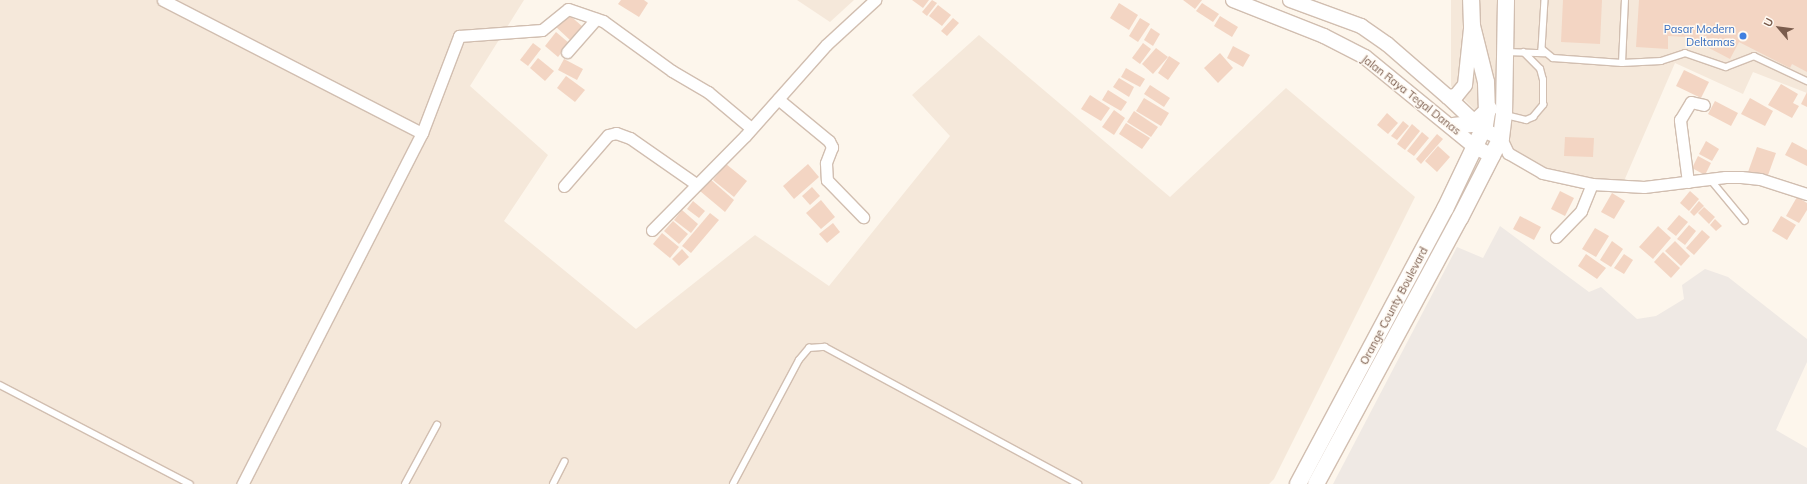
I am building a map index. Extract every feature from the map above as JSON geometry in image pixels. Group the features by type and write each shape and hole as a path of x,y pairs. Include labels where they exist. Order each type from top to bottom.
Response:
{"main road":[{"path":"1452,126 1483,122 1483,65 1472,26 1471,0"},
{"name":"Orange County Boulevard","path":"1316,484 1501,154 1501,138 1504,115 1504,34 1506,0"},
{"path":"1472,26 1487,43 1495,42 1504,34"},
{"name":"Orange County Boulevard","path":"1298,484 1475,147 1483,122 1504,91"}],"street":[{"path":"162,0 422,133"},
{"path":"652,230 751,128 826,45 875,0"},
{"name":"Jalan Raya Tegal Danas","path":"1233,0 1350,48 1452,126 1475,147 1501,154"},
{"name":"Jalan Raya Tegal Danas","path":"1290,0 1361,26 1387,44 1448,97 1483,122 1501,138"},
{"path":"242,484 422,133 459,36 542,30 568,9 596,19 627,38 672,71 708,92 751,128"},
{"path":"567,52 596,19"},
{"name":"Jalan Raya Tegal Danas","path":"1448,97 1456,96 1465,85 1472,26"},
{"path":"778,99 829,141 832,147 826,163 827,180 863,217"},
{"path":"1688,182 1680,120 1691,102 1704,105"},
{"path":"564,186 608,135 616,133 630,138 696,184"},
{"path":"1501,154 1542,173 1592,184 1644,187 1711,180 1725,177 1760,179 1807,194"},
{"path":"1556,237 1581,211 1592,184"}],"lane":[{"path":"1544,53 1541,44 1545,0"},
{"path":"1622,63 1625,0"},
{"path":"1504,52 1544,53 1553,58 1622,63 1661,61 1685,52 1726,67 1754,56 1807,81"},
{"path":"1504,115 1526,120 1533,117 1543,105 1543,80 1540,69 1524,53"},
{"path":"1711,180 1745,221"},
{"path":"733,484 799,360 809,348 825,347 1078,484"},
{"path":"0,385 190,484"},
{"path":"406,484 436,425"},
{"path":"553,484 564,462"}],"shaded area":[{"path":"0,0 524,0 470,86 548,155 504,221 636,329 755,235 829,286 950,136 912,95 979,35 1170,197 1286,88 1415,197 1274,479 1269,484 0,484"},
{"path":"797,0 854,0 830,22"},
{"path":"1451,0 1807,0 1807,93 1753,72 1743,94 1675,63 1624,181 1538,173 1451,86"},
{"path":"1500,226 1589,292 1601,287 1637,319 1656,316 1684,299 1682,285 1705,269 1728,277 1807,339 1807,362 1776,430 1807,448 1807,484 1333,484 1457,247 1483,258"}],"building":[{"path":"621,0 644,0 648,3 639,17 618,4"},
{"path":"912,0 929,0 923,8"},
{"path":"932,0 937,3 927,16 922,12"},
{"path":"1183,0 1202,0 1195,9"},
{"path":"1563,0 1602,0 1600,44 1561,42"},
{"name":"Pasar Modern Deltamas","path":"1639,0 1807,0 1807,72 1792,64 1790,68 1739,42 1730,59 1688,37 1668,36 1668,49 1636,47"},
{"path":"1119,3 1138,15 1129,30 1110,18"},
{"path":"1202,3 1219,14 1213,22 1196,11"},
{"path":"938,5 951,15 942,26 929,16"},
{"path":"567,13 583,27 571,41 555,26"},
{"path":"1220,16 1238,27 1232,37 1214,26"},
{"path":"953,18 959,23 947,36 941,31"},
{"path":"1140,18 1150,24 1138,42 1129,36"},
{"path":"1151,28 1160,34 1153,46 1144,40"},
{"path":"556,32 569,43 558,57 545,46"},
{"path":"533,43 541,49 528,66 520,60"},
{"path":"1143,43 1151,49 1140,64 1132,58"},
{"path":"1233,46 1250,55 1243,67 1227,58"},
{"path":"1156,48 1168,57 1153,74 1142,64"},
{"path":"1220,53 1233,68 1218,83 1204,68"},
{"path":"1169,56 1180,63 1168,80 1158,73"},
{"path":"538,58 554,71 545,81 530,68"},
{"path":"564,59 583,69 577,80 558,70"},
{"path":"1126,68 1145,79 1140,87 1121,77"},
{"path":"1684,70 1709,82 1701,98 1676,86"},
{"path":"566,76 585,90 575,102 557,88"},
{"path":"1119,78 1134,87 1129,97 1113,87"},
{"path":"1781,84 1798,94 1793,103 1799,106 1792,118 1768,105"},
{"path":"1150,85 1170,98 1164,107 1144,94"},
{"path":"1108,90 1127,102 1121,111 1102,100"},
{"path":"1807,92 1807,107 1801,104"},
{"path":"1090,95 1110,108 1101,121 1081,109"},
{"path":"1144,98 1169,113 1161,126 1136,111"},
{"path":"1750,98 1773,111 1765,126 1741,114"},
{"path":"1715,101 1738,113 1731,126 1708,114"},
{"path":"1114,110 1125,118 1114,135 1102,127"},
{"path":"1134,111 1158,127 1151,137 1127,122"},
{"path":"1387,113 1398,123 1388,134 1377,125"},
{"path":"1403,121 1409,126 1397,140 1391,136"},
{"path":"1126,123 1150,138 1142,149 1119,134"},
{"path":"1412,124 1420,131 1405,150 1397,144"},
{"path":"1422,132 1429,138 1414,156 1407,151"},
{"path":"1437,134 1443,139 1421,164 1416,159"},
{"path":"1565,137 1594,138 1593,157 1564,156"},
{"path":"1706,141 1719,149 1712,161 1699,154"},
{"path":"1792,142 1807,150 1807,166 1785,155"},
{"path":"1438,146 1450,157 1437,172 1425,161"},
{"path":"1757,147 1776,153 1767,178 1748,172"},
{"path":"1698,156 1711,163 1705,175 1692,168"},
{"path":"726,164 747,181 734,197 713,180"},
{"path":"808,164 819,177 794,199 783,186"},
{"path":"710,179 734,200 725,212 700,191"},
{"path":"812,187 820,196 810,205 802,196"},
{"path":"1560,191 1574,198 1565,216 1551,209"},
{"path":"1690,191 1699,199 1689,211 1680,203"},
{"path":"1612,193 1625,201 1614,219 1601,212"},
{"path":"1797,197 1807,203 1807,210 1799,223 1786,216"},
{"path":"821,200 835,217 821,229 806,213"},
{"path":"693,201 705,211 699,218 687,209"},
{"path":"1699,201 1704,206 1694,216 1690,212"},
{"path":"1704,207 1715,217 1709,224 1698,213"},
{"path":"682,210 698,224 691,233 674,220"},
{"path":"710,213 719,220 691,253 682,246"},
{"path":"1679,215 1688,222 1676,236 1667,229"},
{"path":"1520,216 1541,227 1534,240 1513,229"},
{"path":"1781,216 1796,225 1787,240 1772,231"},
{"path":"1715,219 1722,226 1716,231 1710,225"},
{"path":"673,221 688,234 679,244 664,231"},
{"path":"833,223 840,232 827,243 819,234"},
{"path":"1689,225 1696,231 1685,245 1677,239"},
{"path":"1658,226 1671,238 1653,259 1639,247"},
{"path":"1595,228 1609,236 1596,257 1582,249"},
{"path":"1702,230 1710,237 1694,255 1686,248"},
{"path":"662,233 679,247 670,258 653,244"},
{"path":"1612,241 1623,249 1611,267 1600,260"},
{"path":"1675,241 1690,256 1681,266 1665,251"},
{"path":"682,249 689,257 679,266 672,259"},
{"path":"1663,252 1680,268 1671,278 1654,262"},
{"path":"1586,254 1606,268 1597,279 1578,266"},
{"path":"1624,254 1633,260 1624,274 1614,268"}],"place":[{"name":"Pasar Modern Deltamas","path":"1743,36"}]}
